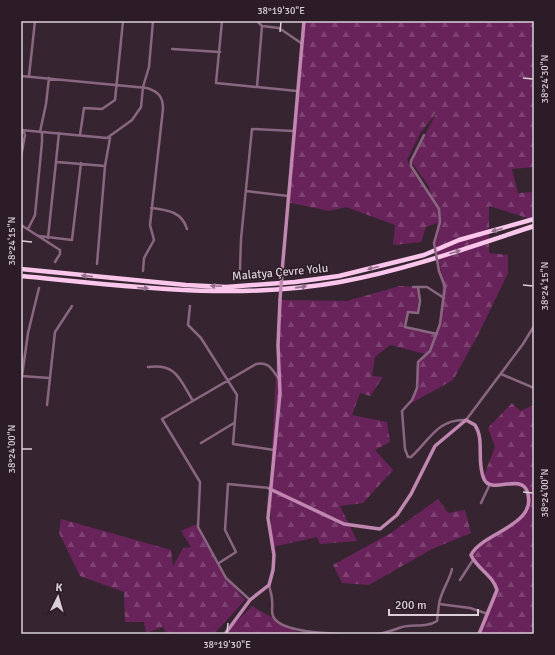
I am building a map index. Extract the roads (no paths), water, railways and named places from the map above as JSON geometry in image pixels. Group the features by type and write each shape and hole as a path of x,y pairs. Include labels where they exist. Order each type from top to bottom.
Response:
{"highway":[{"name":"Malatya Çevre Yolu","path":"21,269 186,285 226,287 295,282 339,276 424,255 459,240 534,219"},
{"name":"Malatya Çevre Yolu","path":"21,276 190,291 225,292 295,288 339,282 385,273 534,226"}],"street":[{"path":"29,76 35,21"},
{"path":"80,136 84,108 105,108 115,100 123,21"},
{"path":"97,264 105,166 110,138 132,120 138,112 149,67 153,21"},
{"path":"216,83 222,21"},
{"path":"257,21 262,26 279,28 300,43"},
{"path":"225,634 250,600 268,585 272,579 274,555 268,518 280,381 278,345 280,300 300,43 304,21"},
{"path":"257,87 262,26"},
{"path":"172,49 220,52"},
{"path":"21,76 143,87 154,90 159,94 163,103 150,226 154,240 146,254 143,271"},
{"path":"28,230 35,212 42,142 41,132 49,78"},
{"path":"213,85 216,83 297,91"},
{"path":"240,270 241,239 252,129 294,131"},
{"path":"22,130 110,138"},
{"path":"21,157 25,135 22,130"},
{"path":"48,238 59,133"},
{"path":"424,135 411,161 411,166 439,209 440,222 434,243 439,271 445,287 437,334 430,351 418,362 417,388 412,400 402,411 406,454 411,457 435,429 442,425 452,421 466,420 475,425 478,429 479,453 483,478 490,484 520,484 526,489 527,507 522,515 502,532 474,549 471,554 473,560 495,583 497,590 479,634"},
{"path":"57,162 105,166"},
{"path":"39,236 72,240 81,163"},
{"path":"246,191 288,196"},
{"path":"151,208 173,212 185,223 187,229"},
{"path":"21,225 60,250 60,254 55,262"},
{"path":"413,287 427,287 444,298"},
{"path":"418,287 420,301 418,313 408,312 405,327 437,334"},
{"path":"39,288 28,333 22,376 50,378"},
{"path":"48,405 56,332 72,306"},
{"path":"190,306 188,325 201,338 237,395 232,442 235,446 274,450"},
{"path":"218,563 236,552 225,530 228,484 270,488 344,524 380,529 397,515 411,494 435,446 466,420 524,344 534,326"},
{"path":"250,600 226,578 197,524 200,482 162,419 256,364 264,363 269,365 280,381"},
{"path":"148,367 166,367 172,370 193,401"},
{"path":"501,374 534,388"},
{"path":"202,443 234,423"},
{"path":"481,503 490,484"},
{"path":"460,580 473,560"},
{"path":"377,634 392,633 402,627 427,626 436,621 441,594 450,579 452,569"},
{"path":"268,585 272,598 272,615 275,620 303,630 341,634"},
{"path":"439,604 470,608 488,614"}]}
